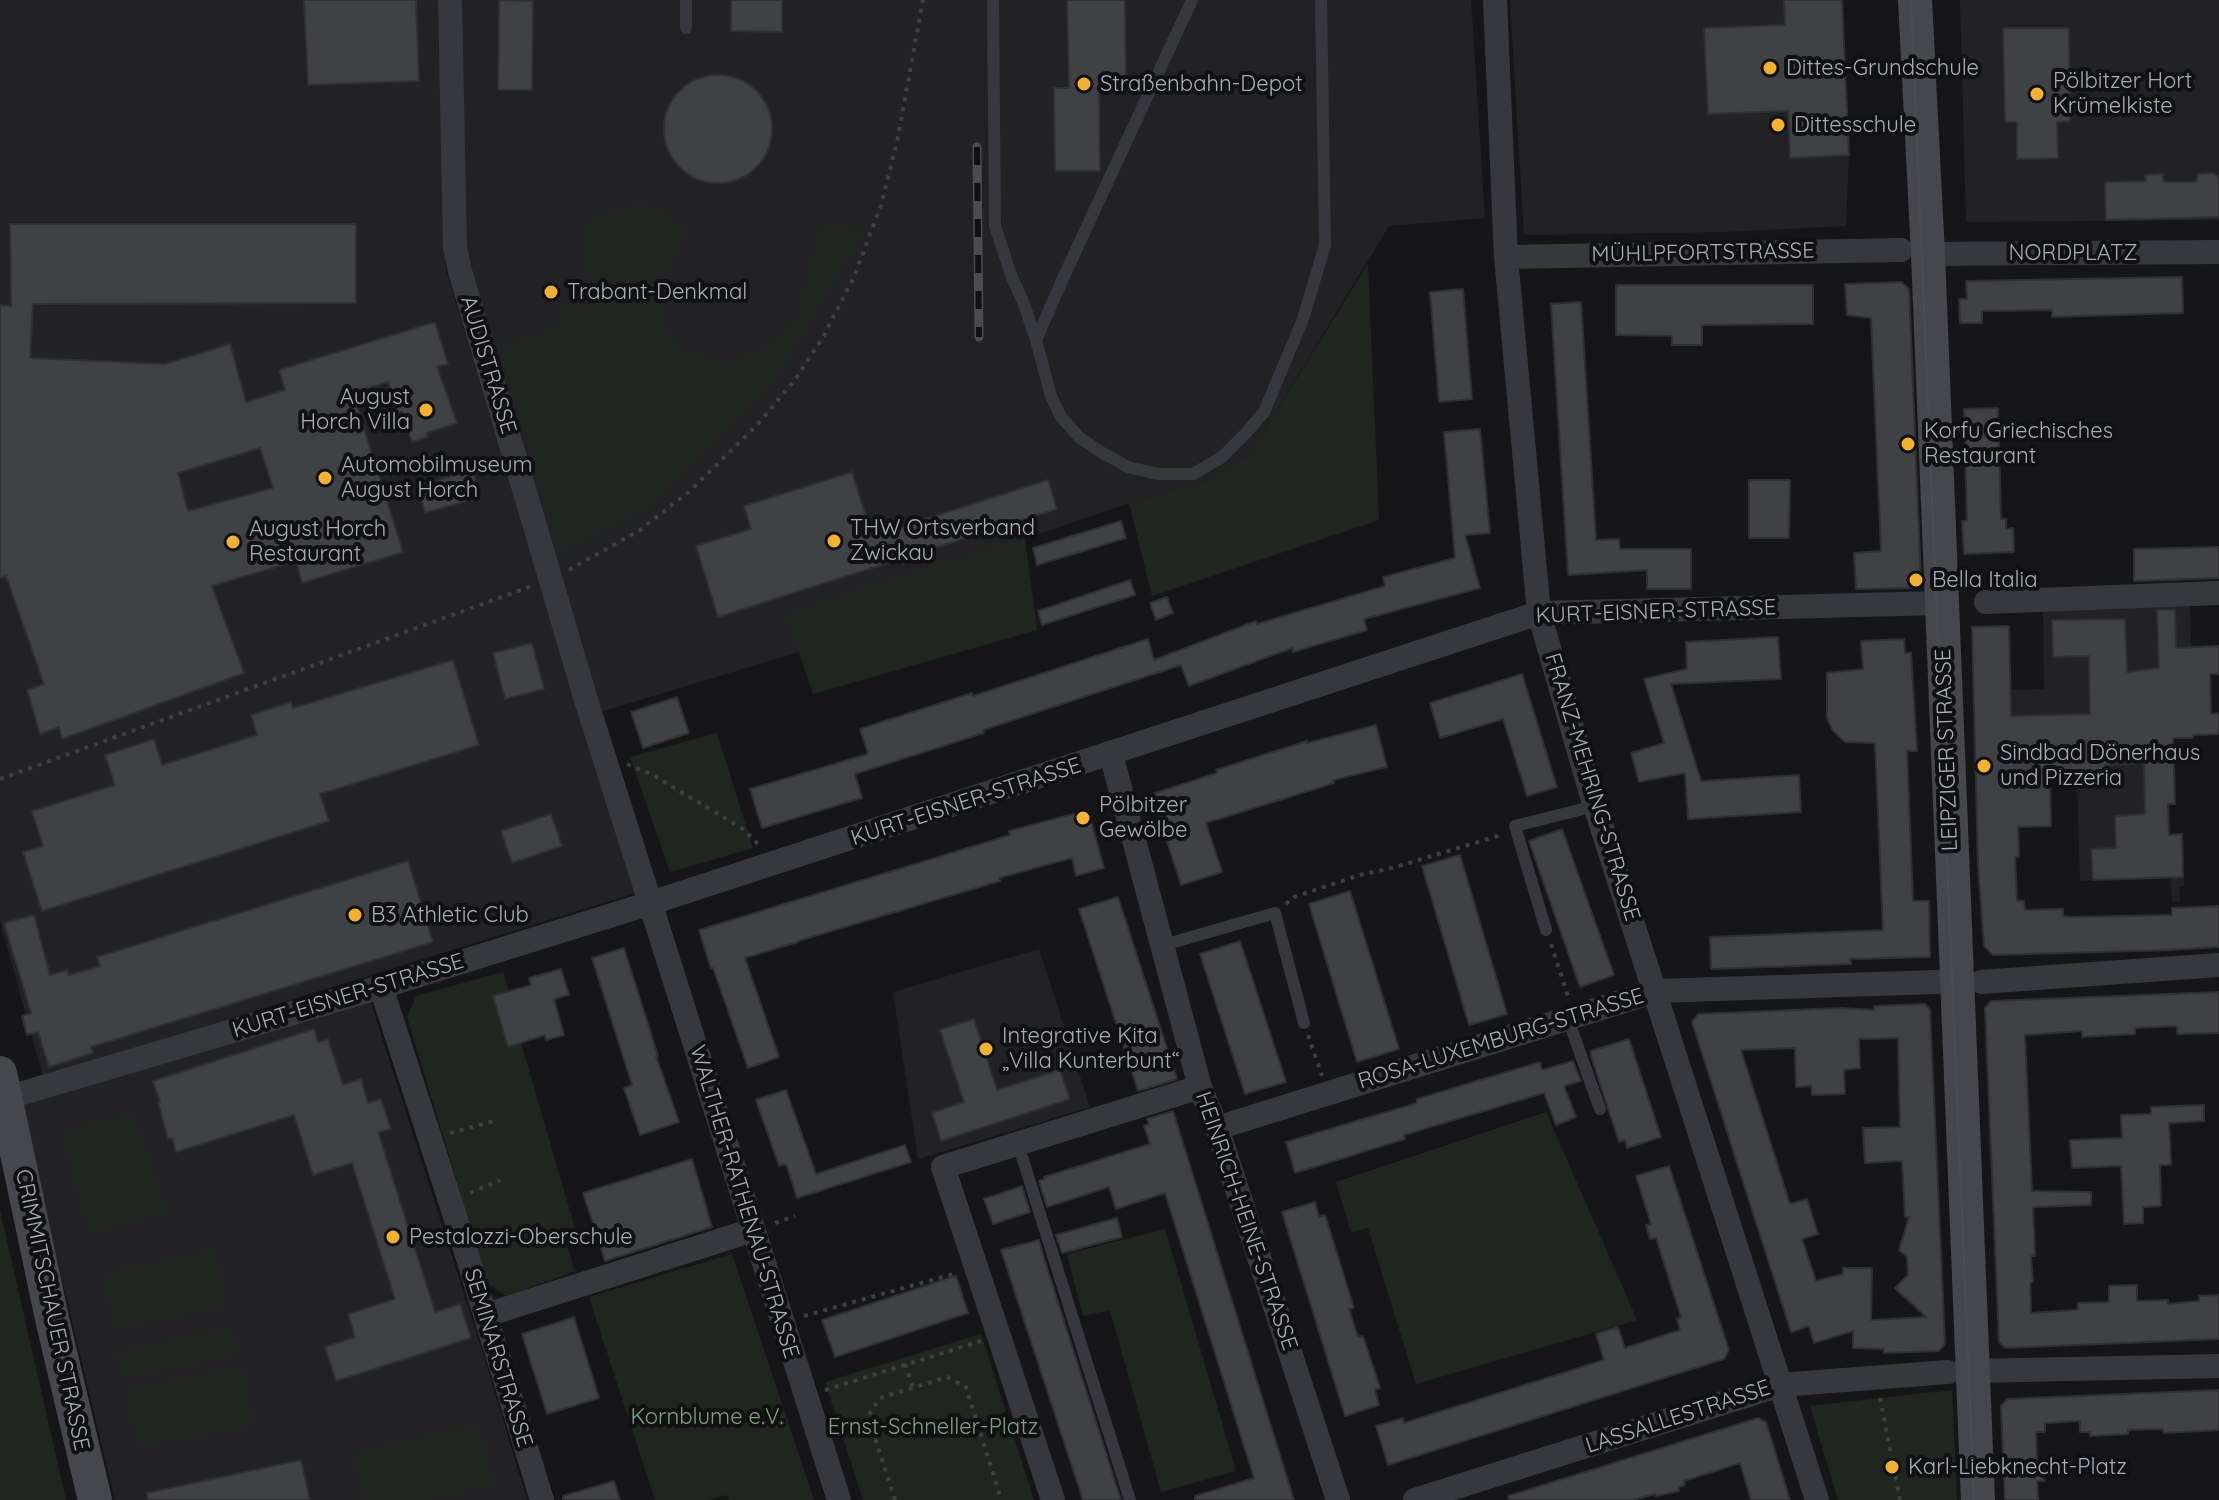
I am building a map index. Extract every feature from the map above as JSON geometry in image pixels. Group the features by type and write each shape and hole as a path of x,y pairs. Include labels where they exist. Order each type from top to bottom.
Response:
{"street":[{"name":"AUDISTRASSE","path":"450,0 455,247 460,271 603,754 651,903"},
{"name":"FRANZ-MEHRING-STRASSE","path":"1495,0 1506,257 1539,613 1595,806 1817,1500"},
{"name":"LEIPZIGER STRASSE","path":"1915,0 1914,252 1941,603 1960,1371 1978,1500"},
{"name":"MÜHLPFORTSTRASSE","path":"1506,257 1914,252"},
{"name":"NORDPLATZ","path":"1914,252 2219,252"},
{"path":"1986,602 2219,593"},
{"name":"KURT-EISNER-STRASSE","path":"3,1086 381,987 776,863 1539,613 1941,603"},
{"name":"HEINRICH-HEINE-STRASSE","path":"1111,754 1200,1087 1217,1128 1338,1500"},
{"name":"WALTHER-RATHENAU-STRASSE","path":"651,903 839,1500"},
{"path":"1981,982 2219,965"},
{"name":"ROSA-LUXEMBURG-STRASSE","path":"1217,1128 1656,991 1936,982"},
{"name":"SEMINARSTRASSE","path":"381,987 542,1500"},
{"name":"CRIMMITSCHAUER STRASSE","path":"3,1086 53,1323 95,1500"},
{"path":"1053,1500 943,1167 1200,1087"},
{"path":"486,1315 753,1230"},
{"name":"LASSALLESTRASSE","path":"1415,1500 1780,1385 1960,1371 2219,1366"}],"lane":[{"path":"686,0 686,28"},
{"path":"993,0 995,226 1036,340 1051,396 1061,417 1080,438 1128,467 1158,474 1193,474 1222,457 1264,412 1303,319 1325,245 1321,0"},
{"path":"1036,340 1192,0"},
{"path":"1546,930 1515,826 1595,806"},
{"path":"1164,945 1275,913 1304,1023"},
{"path":"1571,1018 1600,1109"},
{"path":"1018,1144 1130,1500"}],"path":[{"path":"0,779 551,578 640,530 690,491 758,424 794,381 822,339 854,277 881,205 897,142 923,0"},
{"path":"603,754 651,774 743,829 776,863"},
{"path":"1275,913 1294,897 1493,838 1515,826"},
{"path":"1546,930 1571,1018"},
{"path":"1304,1023 1327,1093"},
{"path":"483,1124 494,1121"},
{"path":"455,1216 464,1196 500,1180"},
{"path":"782,1323 975,1268"},
{"path":"805,1396 998,1335"},
{"path":"905,1364 913,1388"},
{"path":"1876,1376 1900,1500"},
{"path":"895,1500 868,1416 880,1398 947,1377 966,1387 1000,1496 998,1500"}],"shaded area":[{"path":"0,0 438,0 446,270 635,893 43,1077 0,921"},
{"path":"461,0 1471,0 1485,218 1389,226 1249,456 1208,480 787,614 799,652 597,713 466,260"},
{"path":"1510,0 1842,0 1849,155 1846,226 1725,232 1524,235"},
{"path":"1960,0 2219,0 2219,220 1966,222"},
{"path":"2190,604 2192,684 2210,684 2211,704 2192,705 2193,738 2173,739 2175,804 2168,805 2169,835 2182,835 2184,886 2179,887 2180,901 2172,901 2170,877 2080,881 2077,780 2040,781 2009,749 1975,750 1973,697 2010,696 2011,690 2044,689 2043,610"},
{"name":"Integrative Kita „Villa Kunterbunt“","path":"1039,949 1090,1107 918,1159 893,992"},
{"path":"369,997 527,1500 115,1500 20,1104"}],"green space":[{"path":"640,203 687,227 662,281 661,326 679,348 728,365 741,362 797,325 817,238 831,224 862,234 772,384 655,502 563,550 499,352 563,325 558,303 595,309 586,285 586,223"},
{"path":"1368,263 1379,520 1152,596 1129,503 1208,480 1249,456"},
{"path":"1025,539 1037,630 813,694 786,614"},
{"path":"717,733 753,848 670,872 630,757"},
{"path":"503,972 509,991 493,997 508,1047 521,1043 579,1242 567,1246 575,1271 507,1296 488,1284 407,1017 416,996"},
{"path":"1546,1112 1637,1320 1416,1384 1368,1228 1351,1232 1336,1182"},
{"path":"133,1113 167,1211 91,1233 61,1135"},
{"path":"0,1210 66,1500 0,1500"},
{"path":"1165,1229 1236,1471 1161,1492 1110,1310 1083,1316 1067,1254"},
{"path":"216,1250 227,1306 115,1328 103,1273"},
{"name":"Kornblume e.V.","path":"732,1254 814,1500 729,1500 727,1495 709,1500 655,1500 589,1297"},
{"path":"232,1328 238,1354 122,1378 117,1352"},
{"name":"Ernst-Schneller-Platz","path":"981,1334 1034,1500 863,1500 825,1382"},
{"path":"242,1367 253,1425 138,1447 126,1389"},
{"path":"1952,1390 1957,1500 1838,1500 1810,1406"},
{"path":"478,1426 494,1484 428,1500 365,1500 354,1453"}],"building":[{"path":"304,0 416,0 419,81 308,85"},
{"path":"499,0 533,1 532,90 498,90"},
{"path":"731,0 782,0 782,32 731,31"},
{"name":"Straßenbahn-Depot","path":"1067,0 1125,0 1126,80 1099,81 1100,171 1055,171 1054,88 1069,88"},
{"name":"Dittes-Grundschule","path":"1784,0 1842,0 1849,155 1790,158 1788,111 1708,114 1704,28 1785,25"},
{"name":"Pölbitzer Hort Krümelkiste","path":"2003,28 2069,28 2070,121 2057,122 2058,158 2017,159 2017,122 2005,122"},
{"path":"718,75 739,79 756,91 768,108 772,129 768,150 756,167 739,179 718,183 697,179 680,167 668,150 664,129 668,108 680,91 697,79"},
{"path":"2213,173 2219,177 2219,217 2106,220 2105,182 2146,181 2145,175 2163,174 2163,182 2197,182 2197,174"},
{"path":"10,224 356,224 356,303 33,304 30,358 165,364 230,344 246,402 285,390 279,370 435,322 448,364 437,367 457,423 427,433 428,437 412,442 388,382 353,393 403,552 302,583 296,561 212,586 244,673 62,739 59,727 40,734 27,690 44,684 6,576 0,578 0,305 11,306","holes":["260,448 273,488 188,511 178,473"]},
{"path":"2182,277 2183,313 2052,317 2052,310 1982,311 1982,323 1960,323 1959,299 1967,299 1966,281"},
{"path":"1901,282 1909,289 1921,583 1918,588 1856,589 1854,553 1881,551 1871,318 1847,315 1845,284"},
{"path":"1616,285 1813,285 1813,324 1702,325 1702,345 1672,345 1672,336 1616,335"},
{"path":"1463,289 1472,399 1439,402 1430,292"},
{"path":"1581,302 1596,540 1619,539 1620,549 1691,549 1691,589 1647,589 1647,570 1568,575 1551,304"},
{"path":"1998,408 2001,519 2006,519 2006,529 2013,528 2014,552 1964,554 1962,521 1967,521 1964,409"},
{"path":"1480,429 1490,533 1465,535 1480,588 1364,619 1367,630 1293,652 1292,648 1189,686 1181,665 983,730 984,733 855,774 862,798 762,828 750,789 868,754 860,729 1148,639 1154,660 1256,621 1257,624 1385,586 1383,577 1455,558 1444,432"},
{"path":"473,470 480,497 425,513 417,486"},
{"name":"THW Ortsverband Zwickau","path":"852,472 872,536 1048,480 1057,509 718,617 696,546 751,529 744,506"},
{"path":"1749,480 1790,480 1789,538 1749,538"},
{"path":"1121,521 1126,538 1037,565 1033,548"},
{"path":"2219,547 2219,578 2134,581 2134,549"},
{"path":"1130,580 1135,595 1042,625 1038,611"},
{"path":"1167,597 1173,613 1156,620 1150,603"},
{"path":"2157,610 2175,610 2176,648 2219,646 2219,674 2210,674 2211,714 2219,713 2219,734 2173,738 2175,804 2168,804 2169,835 2182,834 2183,877 2093,880 2091,849 2116,848 2115,816 2145,814 2144,763 2105,765 2105,779 2050,780 2051,826 2018,827 2019,857 2015,857 2017,901 2024,901 2025,910 2063,909 2063,916 2072,917 2172,915 2172,908 2219,906 2219,947 1993,955 1984,946 1978,865 1972,627 2009,626 2011,716 2090,714 2089,656 2053,657 2052,620 2125,619 2127,672 2159,668"},
{"path":"1778,637 1781,679 1671,684 1701,781 1799,775 1801,812 1688,819 1685,773 1639,782 1631,753 1664,743 1644,679 1687,669 1686,642"},
{"path":"1904,639 1905,653 1911,653 1917,751 1907,751 1913,901 1929,901 1930,957 1850,959 1851,964 1711,969 1710,937 1883,930 1875,743 1845,742 1833,731 1827,718 1827,673 1863,669 1861,641"},
{"path":"532,643 544,689 505,699 493,653"},
{"path":"453,660 479,745 320,794 329,821 42,911 23,852 43,846 32,811 115,785 105,755 154,739 162,765 257,735 251,715 291,702 293,708"},
{"path":"1522,674 1557,787 1527,796 1503,719 1440,738 1430,703"},
{"path":"677,697 689,733 643,748 631,712"},
{"path":"1376,725 1387,767 1333,780 1334,783 1206,823 1222,872 1181,885 1152,794 1307,741"},
{"path":"1088,810 1104,868 1076,876 1072,858 745,958 779,1057 748,1068 699,930 1010,835 1009,831"},
{"path":"551,814 562,846 512,863 501,831"},
{"path":"1562,829 1614,975 1580,987 1529,841"},
{"path":"1460,855 1507,1014 1469,1025 1422,866"},
{"path":"408,861 433,942 91,1047 93,1053 49,1067 38,1032 27,1035 22,1016 31,1013 4,923 34,915 50,975 67,970 69,975 100,966 97,957"},
{"path":"1350,891 1399,1049 1357,1062 1309,904"},
{"path":"1118,897 1177,1079 1138,1091 1079,909"},
{"path":"1240,941 1286,1082 1245,1094 1200,954"},
{"path":"624,948 679,1122 640,1135 624,1088 632,1085 592,958"},
{"path":"561,969 569,995 554,999 564,1035 546,1040 545,1035 508,1047 493,996 531,985 529,978"},
{"path":"2219,992 2219,1033 2177,1034 2177,1026 2135,1028 2135,1034 2082,1037 2082,1031 2025,1035 2032,1191 2091,1192 2091,1205 2033,1207 2035,1256 2031,1256 2031,1313 2075,1310 2078,1303 2109,1302 2109,1286 2137,1285 2137,1301 2168,1300 2168,1304 2199,1301 2199,1296 2219,1295 2219,1339 2005,1348 1999,1342 1985,1008 1991,1001"},
{"path":"1925,1004 1930,1010 1945,1344 1939,1351 1884,1353 1884,1349 1853,1348 1853,1331 1814,1343 1809,1326 1791,1332 1692,1022 1698,1014 1841,1008 1874,1010 1874,1006","holes":["1898,1038 1900,1127 1863,1128 1865,1163 1902,1161 1905,1217 1909,1217 1899,1250 1907,1257 1908,1275 1895,1288 1926,1317 1871,1320 1872,1268 1843,1268 1843,1274 1816,1281 1802,1239 1818,1234 1807,1199 1790,1204 1741,1050 1795,1048 1796,1087 1811,1086 1812,1095 1845,1094 1844,1070 1860,1068 1859,1039"]},
{"path":"974,1019 997,1090 1060,1070 1070,1099 941,1141 932,1113 964,1102 940,1030"},
{"name":"Pestalozzi-Oberschule","path":"314,1029 318,1042 328,1039 343,1085 361,1079 368,1103 381,1099 391,1129 378,1132 435,1312 460,1304 471,1338 336,1381 325,1347 355,1337 348,1314 395,1299 352,1163 313,1175 294,1115 176,1152 172,1138 168,1139 153,1081"},
{"path":"1629,1039 1661,1137 1627,1148 1625,1140 1619,1142 1591,1051"},
{"path":"1573,1061 1581,1081 1564,1086 1576,1117 1556,1125 1544,1093 1404,1135 1405,1139 1295,1173 1286,1142 1540,1062 1542,1070"},
{"path":"786,1090 816,1174 905,1145 911,1162 797,1198 786,1164 779,1166 756,1100"},
{"path":"2204,1105 2204,1121 2169,1123 2171,1165 2160,1165 2161,1206 2143,1207 2143,1223 2124,1224 2121,1166 2072,1168 2070,1140 2122,1138 2121,1115 2151,1114 2151,1107"},
{"path":"1173,1111 1294,1500 1195,1500 1195,1496 1254,1478 1165,1193 1116,1209 1109,1187 1047,1207 1039,1181 1044,1177 1150,1144 1144,1126 1149,1124 1147,1119"},
{"path":"692,1159 712,1227 605,1261 583,1193"},
{"path":"1669,1166 1729,1350 1724,1359 1388,1465 1376,1426 1403,1418 1404,1423 1604,1360 1596,1334 1618,1327 1625,1348 1680,1330 1677,1319 1681,1317 1656,1238 1650,1239 1646,1225 1651,1224 1636,1176"},
{"path":"1022,1186 1030,1212 993,1224 984,1199"},
{"path":"1315,1202 1319,1217 1325,1215 1354,1308 1349,1309 1358,1337 1363,1336 1380,1388 1375,1390 1379,1405 1345,1416 1282,1212"},
{"path":"1117,1218 1122,1237 1062,1253 1056,1235"},
{"path":"1039,1240 1121,1500 1083,1500 1001,1250"},
{"path":"956,1276 968,1313 835,1357 822,1320"},
{"path":"574,1317 599,1398 547,1414 522,1334"},
{"path":"2219,1390 2219,1430 2164,1433 2163,1429 2128,1430 2128,1434 2090,1436 2090,1432 2080,1432 2080,1421 2045,1423 2045,1432 2036,1432 2037,1463 2043,1463 2044,1481 2037,1481 2038,1500 2005,1500 2001,1406 2007,1399"},
{"path":"1758,1418 1766,1422 1790,1500 1751,1500 1740,1463 1684,1481 1685,1485 1678,1487 1679,1491 1633,1500 1509,1500 1508,1496"},
{"path":"301,1460 310,1500 148,1500 147,1493"},
{"path":"614,1481 620,1500 563,1500 563,1496"}],"tram line":[{"path":"1911,0 1974,1500"}],"railway":[{"path":"977,147 979,337"}],"place":[{"name":"Dittes-Grundschule","path":"1770,68"},
{"name":"Straßenbahn-Depot","path":"1084,84"},
{"name":"Pölbitzer Hort Krümelkiste","path":"2037,94"},
{"name":"Dittesschule","path":"1778,125"},
{"name":"Trabant-Denkmal","path":"551,292"},
{"name":"August Horch Villa","path":"426,410"},
{"name":"Korfu Griechisches Restaurant","path":"1908,444"},
{"name":"Automobilmuseum August Horch","path":"325,478"},
{"name":"THW Ortsverband Zwickau","path":"834,541"},
{"name":"August Horch Restaurant","path":"233,542"},
{"name":"Bella Italia","path":"1916,580"},
{"name":"Sindbad Dönerhaus und Pizzeria","path":"1984,766"},
{"name":"Pölbitzer Gewölbe","path":"1083,818"},
{"name":"B3 Athletic Club","path":"355,915"},
{"name":"Integrative Kita „Villa Kunterbunt“","path":"986,1049"},
{"name":"Pestalozzi-Oberschule","path":"393,1237"},
{"name":"Karl-Liebknecht-Platz","path":"1892,1467"}]}
